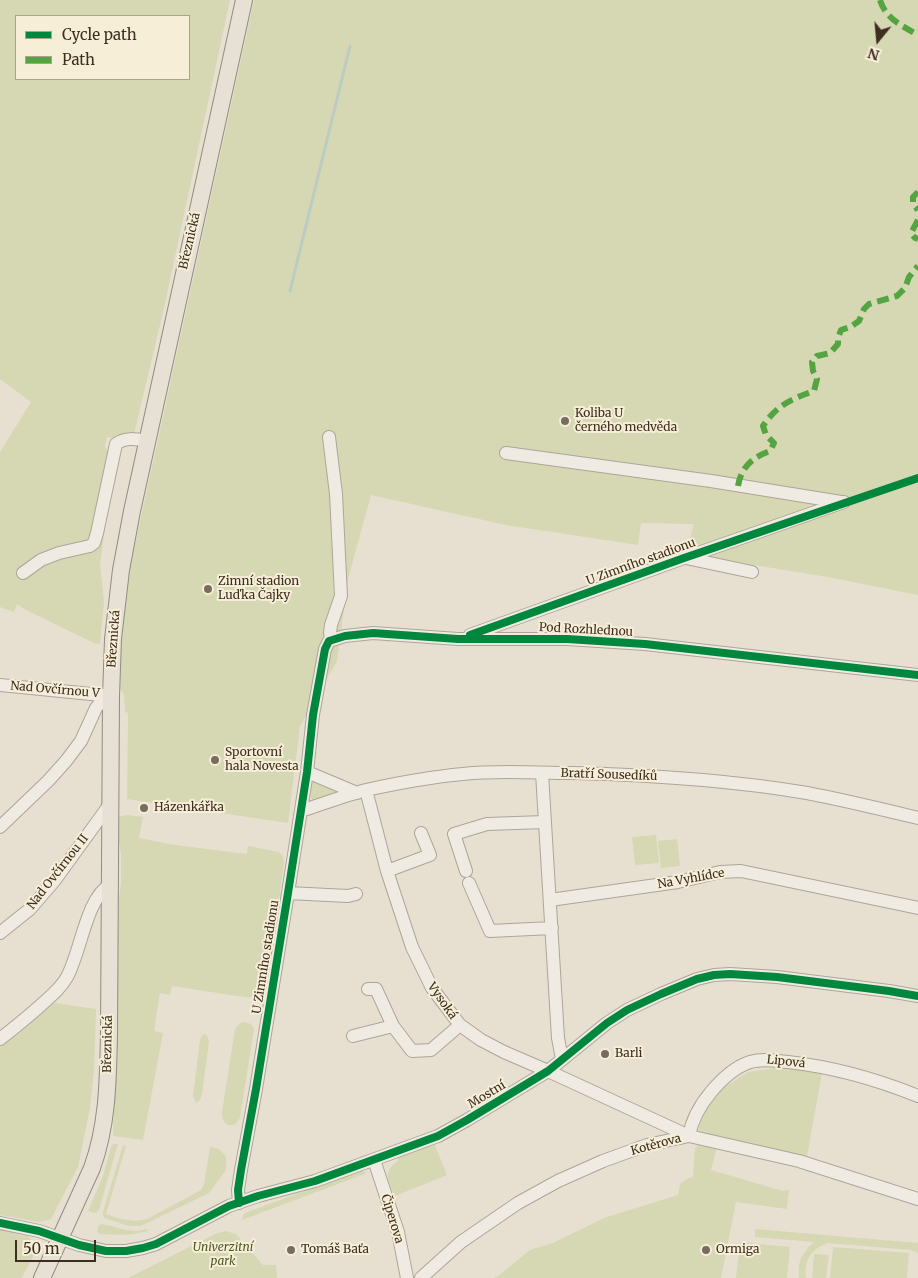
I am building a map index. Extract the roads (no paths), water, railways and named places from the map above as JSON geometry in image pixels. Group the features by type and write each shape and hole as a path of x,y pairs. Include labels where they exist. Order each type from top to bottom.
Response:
{"main road":[{"name":"Březnická","path":"42,1278 92,1168 104,1123 108,1074 111,696 113,639 121,570 146,441 244,0"}],"street":[{"path":"329,437 336,494 341,596 331,625 330,633 332,640"},
{"path":"23,573 41,560 59,553 90,546 94,543 98,533 116,444 127,439 146,441"},
{"name":"U Zimního stadionu","path":"458,639 838,505 711,481 506,453"},
{"path":"684,558 752,572"},
{"name":"Pod Rozhlednou","path":"332,640 345,636 373,633 458,639 567,639 645,644 918,675"},
{"name":"U Zimního stadionu","path":"239,1203 238,1190 241,1170 301,811 313,715 325,649 332,640"},
{"name":"Nad Ovčírnou V","path":"0,686 111,696"},
{"path":"0,827 66,761 81,741 96,708 101,702 111,696"},
{"path":"307,772 362,792"},
{"name":"Bratří Sousedíků","path":"301,811 398,783 464,774 497,772 610,774 761,786 850,802 918,818"},
{"path":"542,773 558,1038 562,1059"},
{"name":"Vysoká","path":"362,792 412,947 432,988 460,1025 481,1040 504,1052 689,1136"},
{"name":"Nad Ovčírnou II","path":"0,933 30,910 55,880 110,804"},
{"path":"545,822 487,824 454,834 467,877 490,931 552,928"},
{"path":"387,871 430,855 421,833"},
{"name":"Na Vyhlídce","path":"550,900 678,882 720,872 741,871 918,908"},
{"path":"0,1039 20,1024 65,980 76,958 93,905 101,891 110,885"},
{"path":"288,892 348,896 356,894"},
{"name":"Mostní","path":"0,1224 39,1232 79,1245 117,1252 135,1250 156,1244 220,1210 258,1196 315,1181 438,1136 548,1071 607,1023 627,1010 697,979 730,974 777,977 918,996"},
{"path":"368,989 376,989 393,1026 412,1052 431,1050 460,1025"},
{"path":"354,1036 393,1026"},
{"name":"Lipová","path":"689,1136 694,1116 717,1085 741,1067 751,1062 765,1059 809,1064 847,1072 918,1096"},
{"name":"Kotěrova","path":"421,1278 461,1242 518,1203 558,1181 603,1161 647,1145 689,1136 799,1161 918,1199"},
{"name":"Čiperova","path":"374,1160 398,1232 408,1278"}],"waterway":[{"path":"290,291 350,46"}],"place":[{"name":"Koliba U černého medvěda","path":"565,421"},
{"name":"Zimní stadion Luďka Čajky","path":"208,589"},
{"name":"Sportovní hala Novesta","path":"215,760"},
{"name":"Házenkářka","path":"144,808"},
{"name":"Barli","path":"605,1054"},
{"name":"Tomáš Baťa","path":"291,1250"},
{"name":"Ormiga","path":"706,1250"}],"park label":[{"name":"Univerzitní park","path":"223,1255"}]}
